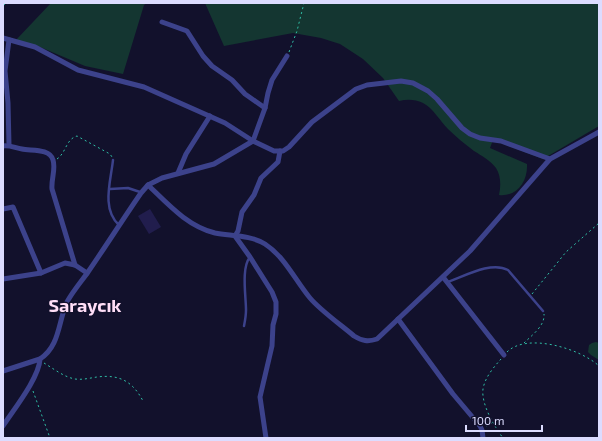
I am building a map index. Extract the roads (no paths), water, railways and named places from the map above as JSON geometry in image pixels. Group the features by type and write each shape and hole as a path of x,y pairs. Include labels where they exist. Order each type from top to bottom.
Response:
{"street":[{"path":"162,22 187,31 203,56 212,66 232,80 245,94 265,108"},
{"path":"3,38 35,47 72,68 132,83 210,116 234,128 253,141 274,151 280,151 289,147 312,122 353,91 367,86 401,81 413,83 428,91 438,99 462,128 470,134 480,138 501,142 550,159"},
{"path":"9,40 5,71 8,103 9,145"},
{"path":"3,371 40,360 47,354 54,344 68,302 119,225 148,185 162,178 214,164 253,141 265,108 272,80 287,56"},
{"path":"178,173 186,154 210,116"},
{"path":"148,185 178,214 189,222 213,232 253,239 264,244 276,253 311,299 359,339 371,341 377,339 470,252 550,159 599,132"},
{"path":"3,146 9,145 21,149 46,152 50,155 53,160 51,182 52,189 75,265"},
{"path":"235,236 238,231 242,212 254,195 261,178 278,162 280,151"},
{"path":"3,209 13,207 41,272"},
{"path":"235,236 272,292 276,302 272,346 260,397 266,438"},
{"path":"3,279 41,272 65,263 75,265 87,273"},
{"path":"443,277 504,355"},
{"path":"398,319 453,394 482,429 483,438"},
{"path":"3,426 31,383 40,360"}],"lane":[{"path":"113,160 108,204 112,217 119,225"},
{"path":"110,189 128,188 141,193"},
{"path":"244,326 246,313 246,264 250,257"},
{"path":"447,282 487,268 498,266 508,270 543,311"}],"district":[{"name":"Saraycık","path":"85,306"}]}
